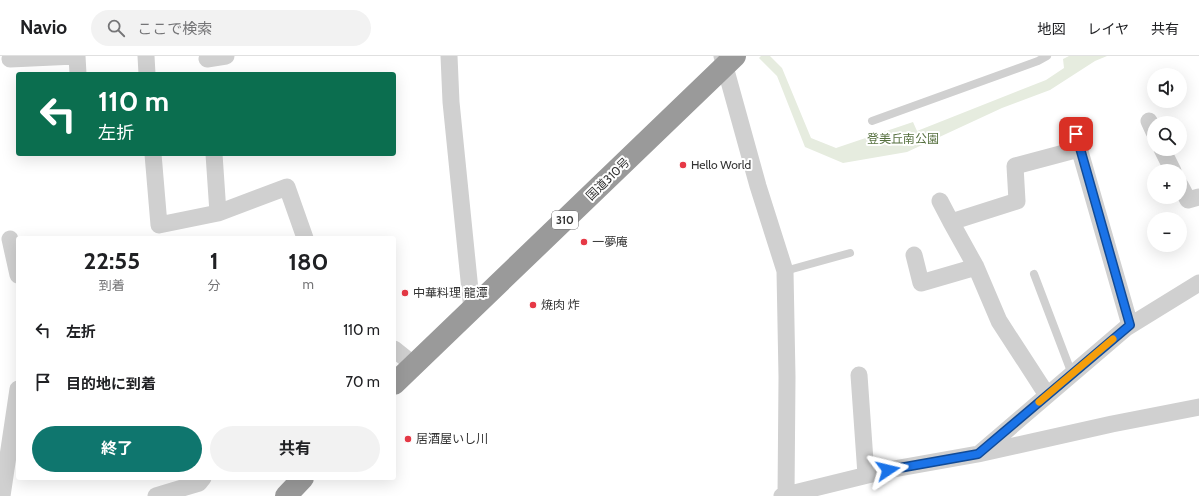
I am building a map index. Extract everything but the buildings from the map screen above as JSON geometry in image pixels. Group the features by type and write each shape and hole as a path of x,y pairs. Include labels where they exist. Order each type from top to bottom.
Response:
{"highway":[{"name":"国道310号","path":"396,382 472,310 727,60"},
{"path":"286,496 301,480"}],"street":[{"path":"7,60 76,56 78,72"},
{"path":"146,56 147,72"},
{"path":"208,63 226,56"},
{"path":"449,56 451,102 472,310"},
{"path":"727,60 758,186 785,271 787,377 785,496 888,470 978,454 1112,424 1199,407"},
{"path":"951,222 1017,201 1014,166 1077,141 1130,325"},
{"path":"153,156 159,225 218,213 287,187 304,236"},
{"path":"214,156 218,213"},
{"path":"1187,198 1188,200 1199,197"},
{"path":"940,201 976,267 999,321 1047,395"},
{"path":"10,238 16,266"},
{"path":"914,255 921,283 976,267"},
{"path":"978,454 1130,325 1199,283"},
{"path":"396,351 414,365"},
{"path":"859,375 866,475"},
{"path":"2,496 16,402"},
{"path":"156,496 199,483 201,480"}],"lane":[{"path":"872,121 1038,61 1047,56"},
{"path":"785,271 850,253"},
{"path":"1034,274 1072,374"}],"green space":[{"name":"登美丘南公園","path":"761,56 770,56 782,68 811,138 836,148 913,122 917,131 1046,80 1064,68 1063,59 1069,56 1107,56 1095,61 1050,90 1002,108 907,152 843,163 805,147 777,76 759,58"}],"slow traffic":[{"path":"1039,402 1113,339"}],"place":[{"name":"Hello World","path":"683,165"},
{"name":"一夢庵","path":"584,242"},
{"name":"中華料理 龍潭","path":"405,293"},
{"name":"焼肉 炸","path":"533,305"},
{"name":"居酒屋いし川","path":"408,439"}],"route":[{"path":"888,470 978,454 1130,325 1076,134"}]}
